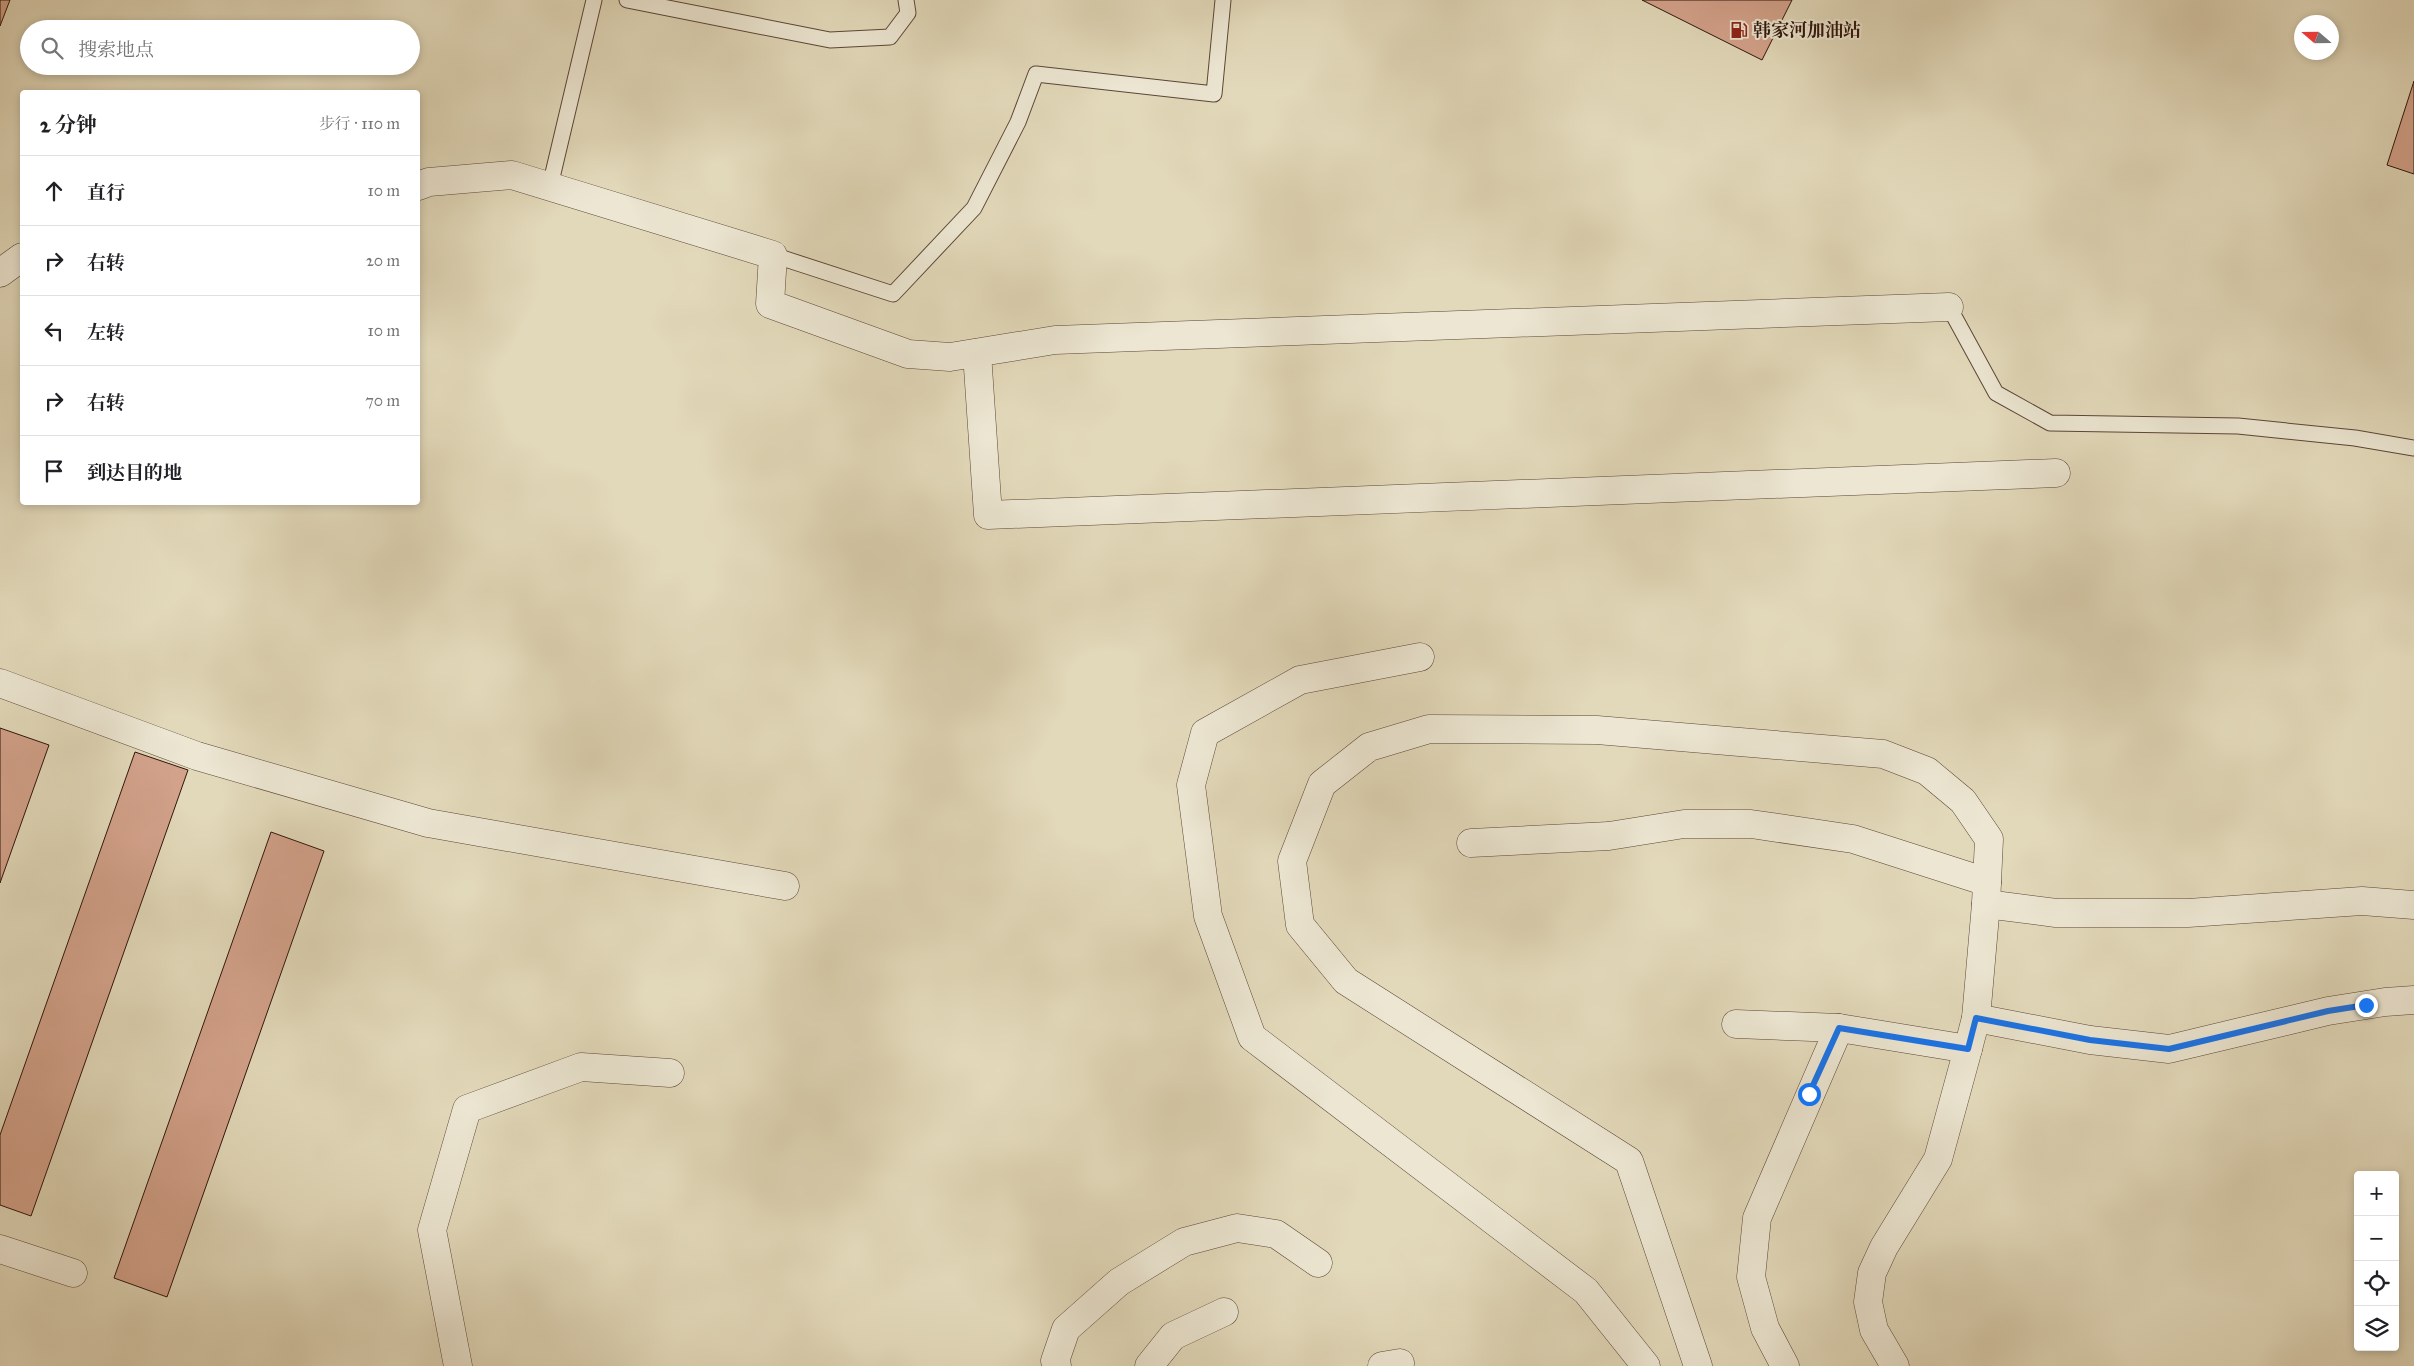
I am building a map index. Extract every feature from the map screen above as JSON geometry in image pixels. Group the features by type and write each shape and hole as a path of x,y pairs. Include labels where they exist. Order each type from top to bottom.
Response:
{"street":[{"path":"420,185 429,182 512,175 773,255 770,304 908,354 950,357 1055,340 1948,307"},
{"path":"0,273 20,258"},
{"path":"976,353 988,515 2056,473"},
{"path":"1420,657 1300,680 1205,733 1191,785 1208,916 1252,1037 1586,1291 1646,1366"},
{"path":"0,683 197,756 428,823 785,886"},
{"path":"1698,1366 1628,1161 1346,981 1300,925 1292,861 1322,784 1368,747 1429,729 1597,730 1883,754 1927,771 1963,801 1989,839 1987,893 1976,1018 1938,1159 1884,1246 1872,1273 1868,1302 1874,1330 1895,1366"},
{"path":"1471,843 1609,836 1684,824 1751,824 1852,839 1987,893 2056,913 2188,913 2362,900 2414,905"},
{"path":"1976,1018 2090,1040 2169,1049 2328,1011 2385,1002 2414,1000"},
{"path":"1736,1024 1839,1028 1968,1049"},
{"path":"1785,1366 1765,1328 1751,1277 1757,1218 1839,1028"},
{"path":"458,1366 432,1230 467,1109 581,1067 670,1073"},
{"path":"1057,1366 1056,1361 1066,1329 1119,1282 1184,1242 1237,1228 1276,1234 1318,1263"},
{"path":"0,1249 73,1273"},
{"path":"1149,1366 1173,1336 1224,1312"}],"lane":[{"path":"550,186 594,0"},
{"path":"627,0 830,40 890,37 908,13 906,0"},
{"path":"773,255 893,294 974,208 1018,122 1036,74 1214,94 1224,0"},
{"path":"1948,307 1996,393 2050,422 2238,426 2355,438 2414,448"}],"building":[{"path":"0,0 10,0 0,26"},
{"name":"韩家河加油站","path":"1642,0 1792,0 1762,60"},
{"path":"2414,81 2414,174 2387,165"},
{"path":"0,728 49,745 0,883"},
{"path":"135,752 188,770 31,1216 0,1205 0,1135"},
{"path":"271,832 324,851 167,1297 114,1278"}],"place":[{"name":"韩家河加油站","path":"1739,30"}],"route":[{"path":"1809,1094 1839,1028 1968,1049 1976,1018 2090,1040 2169,1049 2328,1011 2366,1005"}]}
